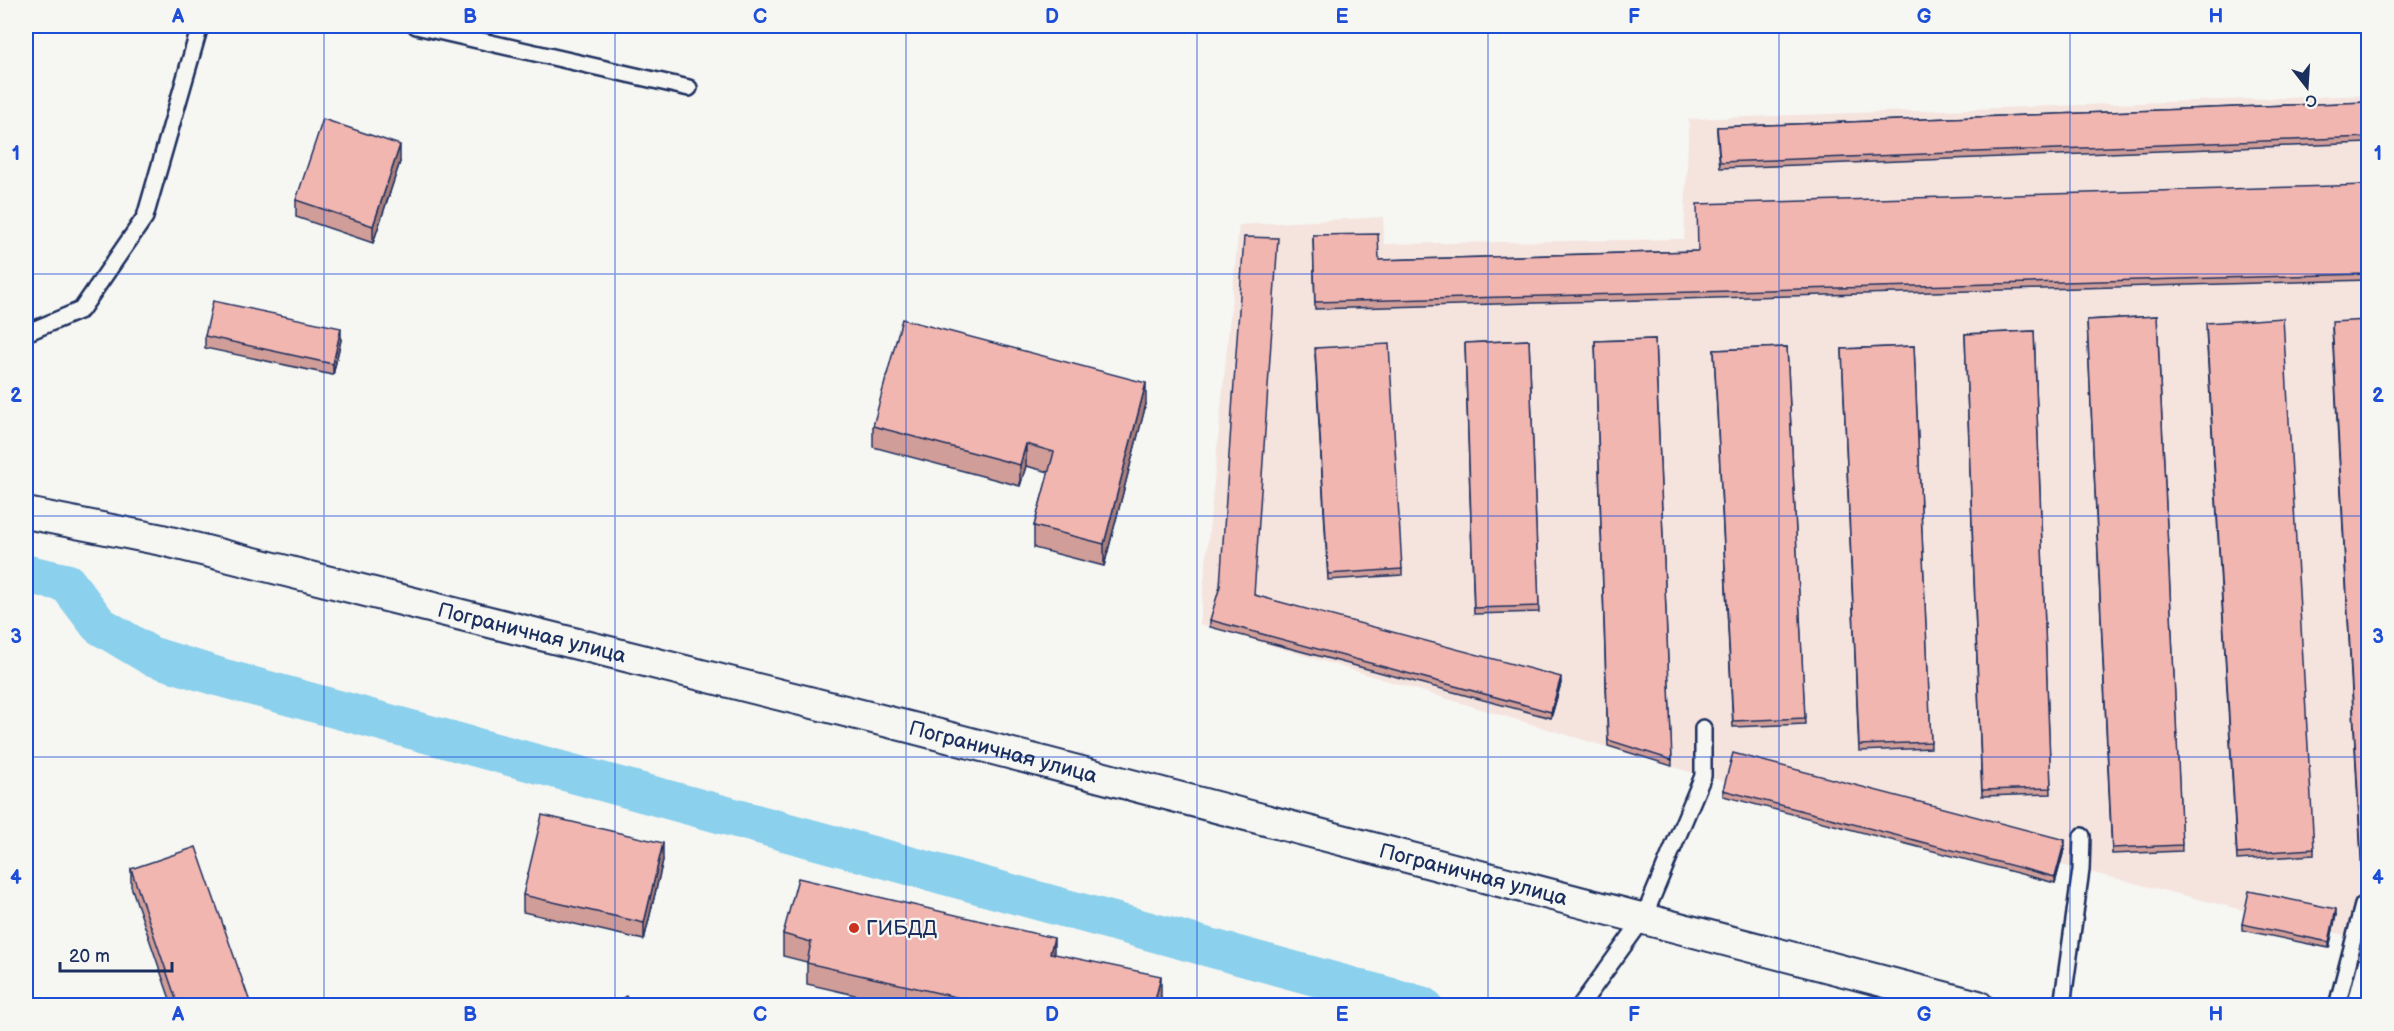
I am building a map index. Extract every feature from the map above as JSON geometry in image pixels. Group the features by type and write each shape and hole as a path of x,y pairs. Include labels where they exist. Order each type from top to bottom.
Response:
{"street":[{"name":"Пограничная улица","path":"26,513 162,540 909,727 1978,1005"}],"lane":[{"path":"26,333 81,310 145,217 200,26"},
{"path":"416,26 689,88"},
{"path":"1580,1005 1643,919 1703,776 1702,728"},
{"path":"2062,1005 2081,870 2082,836"},
{"path":"2337,1005 2363,905"}],"shaded area":[{"path":"2368,95 2368,941 1703,776 1200,624 1239,225 1383,217 1384,244 1684,239 1689,119"}],"building":[{"path":"2368,102 2368,137 1720,162 1717,127"},
{"path":"323,119 400,145 373,226 296,200"},
{"path":"2368,185 2368,274 1315,302 1313,235 1378,234 1379,260 1698,251 1697,204"},
{"path":"1244,237 1278,238 1254,595 1561,677 1551,712 1210,620 1220,586"},
{"path":"213,301 341,328 333,364 205,336"},
{"path":"2157,316 2182,845 2112,848 2087,320"},
{"path":"2283,318 2314,849 2237,854 2206,323"},
{"path":"902,319 1146,383 1104,544 1034,526 1054,452 1026,444 1020,465 873,426"},
{"path":"2368,320 2368,887 2363,887 2332,322"},
{"path":"2034,331 2051,788 1982,790 1965,334"},
{"path":"1655,339 1672,760 1608,740 1595,341"},
{"path":"1529,340 1539,606 1474,608 1465,343"},
{"path":"1389,344 1402,569 1328,574 1315,348"},
{"path":"1914,346 1931,742 1859,745 1842,349"},
{"path":"1787,347 1805,718 1733,721 1714,350"},
{"path":"1733,753 2065,840 2055,877 1723,790"},
{"path":"542,815 663,843 644,923 523,895"},
{"path":"196,847 251,1005 178,1005 131,869"},
{"path":"798,878 1054,938 1050,953 1161,976 1154,1005 991,1005 807,963 811,942 783,934"},
{"path":"2249,891 2336,909 2329,942 2242,924"},
{"path":"2366,922 2368,923 2368,955 2358,953"},
{"path":"626,996 631,1005 610,1005"}],"waterway":[{"path":"26,574 67,583 99,625 151,656 219,677 1423,1006"}],"place":[{"name":"ГИБДД","path":"854,928"}]}
